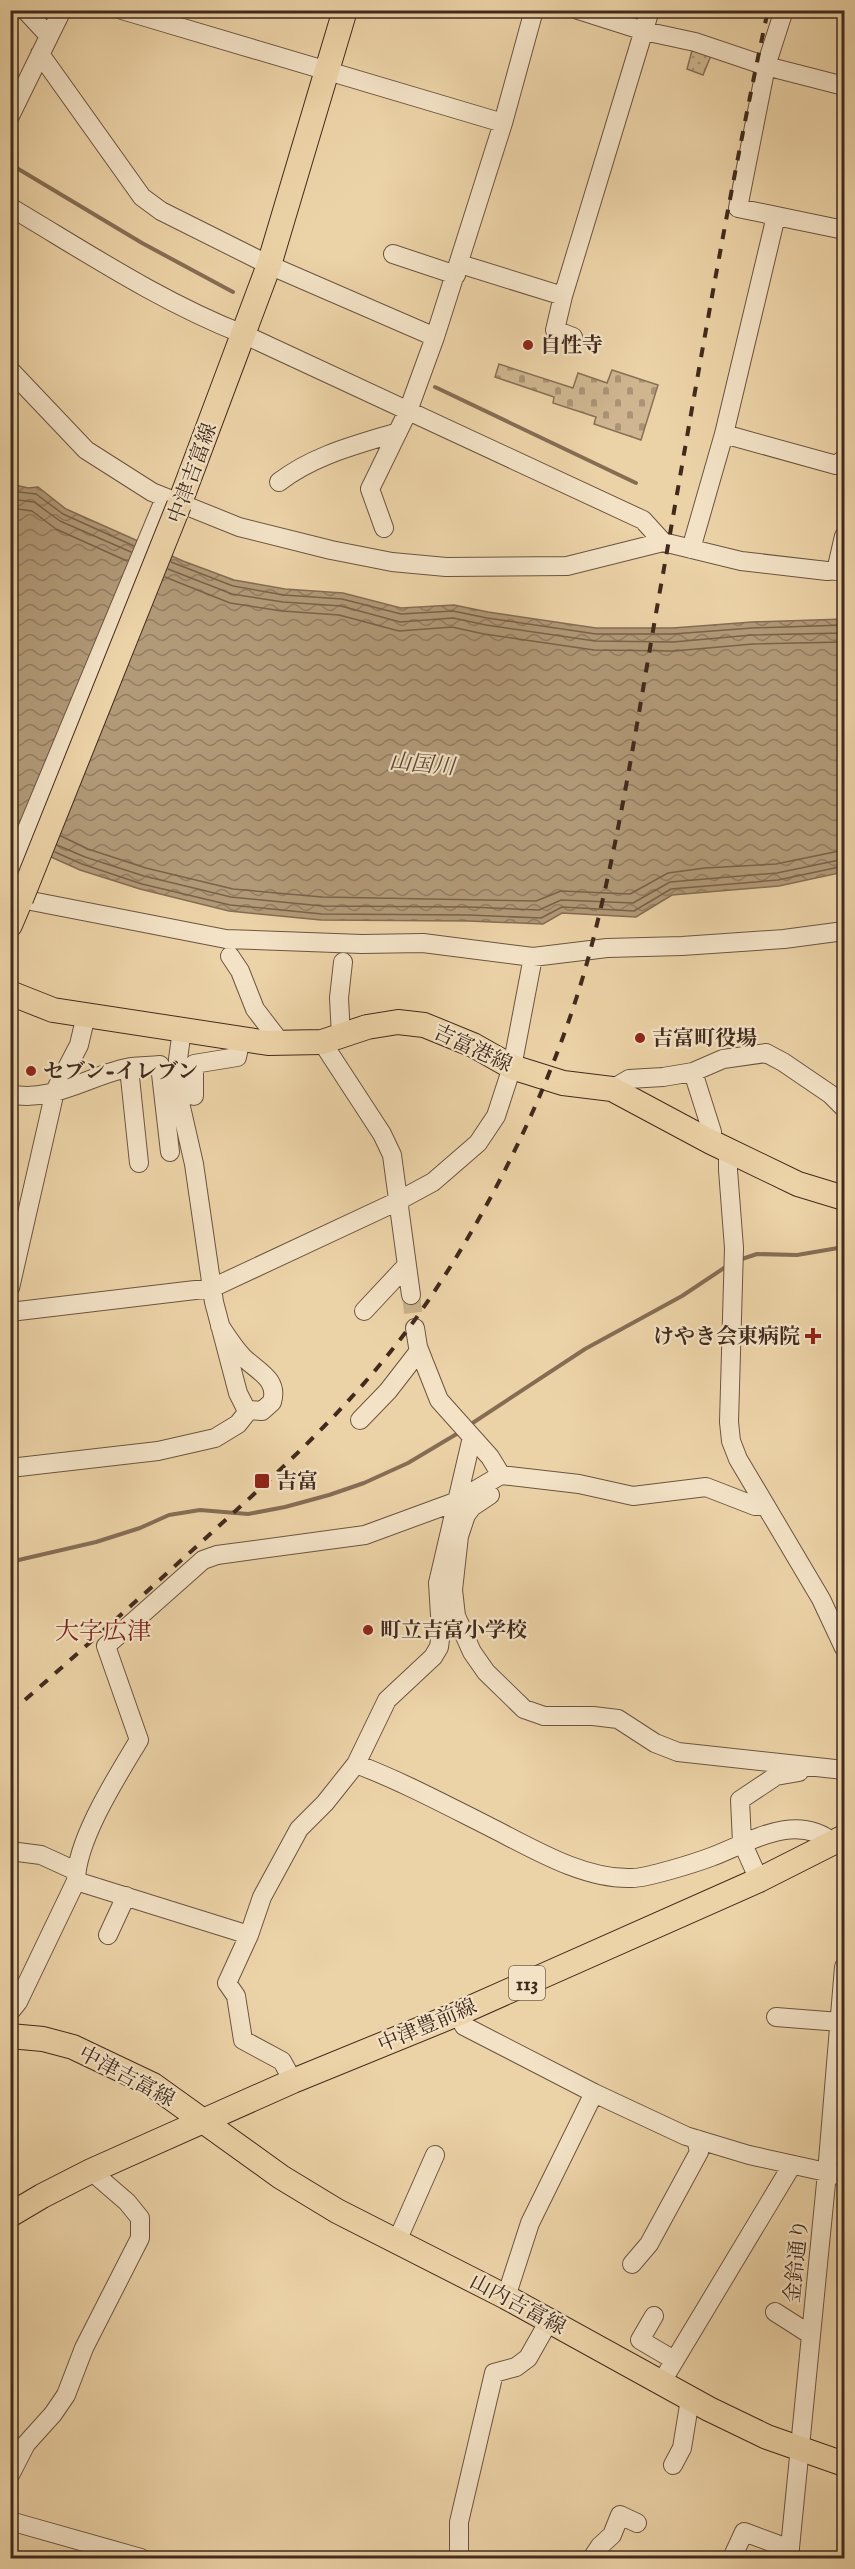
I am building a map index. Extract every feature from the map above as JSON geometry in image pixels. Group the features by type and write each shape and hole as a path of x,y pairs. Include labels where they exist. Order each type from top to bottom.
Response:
{"main road":[{"name":"中津吉富線","path":"10,925 16,897 172,501 243,334 269,265 345,10"},
{"name":"吉富港線","path":"10,993 53,1010 281,1043 331,1039 367,1027 398,1022 424,1025 473,1045 512,1067 563,1083 612,1089 798,1184 844,1198"},
{"name":"中津豊前線","path":"10,2215 91,2171 292,2081 457,2014 759,1880 839,1840"},
{"name":"中津吉富線","path":"10,2036 43,2039 108,2062 153,2085 205,2120"},
{"name":"山内吉富線","path":"205,2120 281,2177 337,2211 506,2297 690,2399 767,2437 844,2464"}],"street":[{"path":"25,10 49,36"},
{"path":"12,108 62,10"},
{"path":"122,10 503,123"},
{"path":"384,528 370,489 408,411 458,270 503,123 534,10"},
{"path":"578,10 644,31 695,42 766,66 844,86"},
{"path":"573,337 555,330 563,296 650,10"},
{"path":"784,10 766,66 738,208 844,230"},
{"path":"40,54 142,197 161,211 269,265 435,337"},
{"path":"10,207 121,274 205,320 243,334 643,520 663,542"},
{"path":"691,549 723,434 776,216"},
{"path":"393,254 563,296"},
{"path":"10,370 62,428 86,450 172,501 239,527 331,550 392,562 446,567 567,566 663,542 741,561 840,571 844,536"},
{"path":"279,482 296,469 334,451 398,432"},
{"path":"723,434 836,465 844,459"},
{"path":"10,870 172,501"},
{"path":"10,875 46,884"},
{"path":"16,897 226,939 362,944 423,943 533,957 607,948 682,946 784,939 844,931"},
{"path":"230,956 240,971 255,1009 281,1043"},
{"path":"10,1312 212,1288 396,1202 433,1182 478,1143 496,1116 512,1067 533,957"},
{"path":"343,962 331,1039 392,1155 396,1202 411,1295"},
{"path":"10,1288 16,1236 55,1091 79,1045 86,1015"},
{"path":"182,1029 178,1059 181,1107 194,1164 212,1288 220,1326 238,1393 245,1407 249,1410 262,1411 272,1402 273,1388 266,1376 242,1356 220,1326"},
{"path":"194,1096 194,1064 237,1057 241,1039"},
{"path":"612,1089 628,1078 663,1077 693,1072 723,1059 766,1053 830,1094 844,1108"},
{"path":"10,1094 21,1096 55,1091 129,1068 160,1065 170,1152"},
{"path":"129,1068 139,1162"},
{"path":"693,1072 712,1132 720,1146 728,1170 734,1248 729,1422 731,1441 738,1459 821,1599 844,1648"},
{"path":"364,1311 406,1266"},
{"path":"415,1328 419,1351 439,1400 490,1457 501,1475 501,1483 494,1492 471,1507 466,1515 459,1536 453,1590 456,1616 472,1652 510,1697 524,1709 544,1716 593,1716 618,1719 655,1743 678,1752 844,1770"},
{"path":"360,1420 388,1391 419,1351"},
{"path":"10,1468 158,1451 214,1438 238,1424 249,1410"},
{"path":"292,2081 282,2061 243,2040 236,1996 227,1983 249,1935 262,1897 299,1829 325,1803 356,1764 387,1700 433,1657 439,1647 441,1631 438,1583 455,1502 472,1437"},
{"path":"10,2012 18,2002 76,1876 93,1823 139,1740 106,1646 203,1560 217,1555 365,1535 455,1502 501,1475 579,1484 633,1496 706,1487 755,1506 765,1506"},
{"path":"356,1764 394,1779 556,1861 611,1877 634,1878 711,1857 742,1842 772,1832 790,1829 824,1834 839,1840"},
{"path":"759,1880 742,1842 740,1800 776,1776 799,1772 799,1765"},
{"path":"10,1851 41,1856 76,1876 126,1896 249,1935"},
{"path":"108,1935 126,1896"},
{"name":"金鈴通り","path":"789,2554 811,2335 836,2174 840,2022 844,1967"},
{"path":"457,2014 464,2026 594,2092 696,2139 792,2165 836,2174"},
{"path":"776,2017 840,2022"},
{"path":"506,2297 530,2223 594,2092"},
{"path":"632,2264 648,2244 699,2152 696,2139"},
{"path":"397,2241 435,2155"},
{"path":"661,2383 792,2165"},
{"path":"10,2475 17,2446 66,2395 84,2348 140,2238 140,2218 127,2202 91,2171"},
{"path":"775,2312 811,2335"},
{"path":"654,2316 640,2340 674,2360"},
{"path":"459,2559 459,2522 494,2373 516,2367 528,2358 549,2321"},
{"path":"673,2465 682,2448 690,2399"},
{"path":"592,2559 600,2546 612,2535 620,2515 637,2523"},
{"path":"10,2521 131,2554 141,2559"},
{"path":"732,2559 744,2532 789,2554"}],"green space":[{"path":"693,47 712,53 703,75 687,69"},
{"path":"499,364 573,388 578,373 607,383 612,370 658,385 641,440 594,424 596,417 553,403 554,397 495,377"}],"water":[{"name":"山国川","path":"11,484 28,488 38,487 66,509 183,561 234,580 285,589 343,593 401,608 454,605 596,628 673,628 752,622 844,619 844,872 779,886 672,895 636,917 562,913 543,924 321,920 229,911 140,889 80,870 11,839"}],"waterway":[{"path":"10,164 142,243 233,292"},
{"path":"435,387 636,483"},
{"path":"739,1260 757,1254 797,1255 844,1247"},
{"path":"468,1426 585,1349 682,1296 727,1266"},
{"path":"10,1562 96,1542 140,1528 169,1515 200,1510 248,1514 329,1495 364,1483 408,1463 460,1432"}],"tunnel":[{"path":"411,1295 415,1328"}],"railway":[{"path":"10,1713 272,1477 370,1376 414,1321 471,1233 497,1186 544,1087 580,986 605,891 632,756 726,221 768,10"}],"place":[{"name":"自性寺","path":"528,345"},
{"name":"吉富町役場","path":"640,1038"},
{"name":"セブン-イレブン","path":"31,1071"},
{"name":"けやき会東病院","path":"813,1336"},
{"name":"吉富","path":"262,1481"},
{"name":"町立吉富小学校","path":"368,1630"}],"district":[{"name":"大字広津","path":"103,1631"}]}
